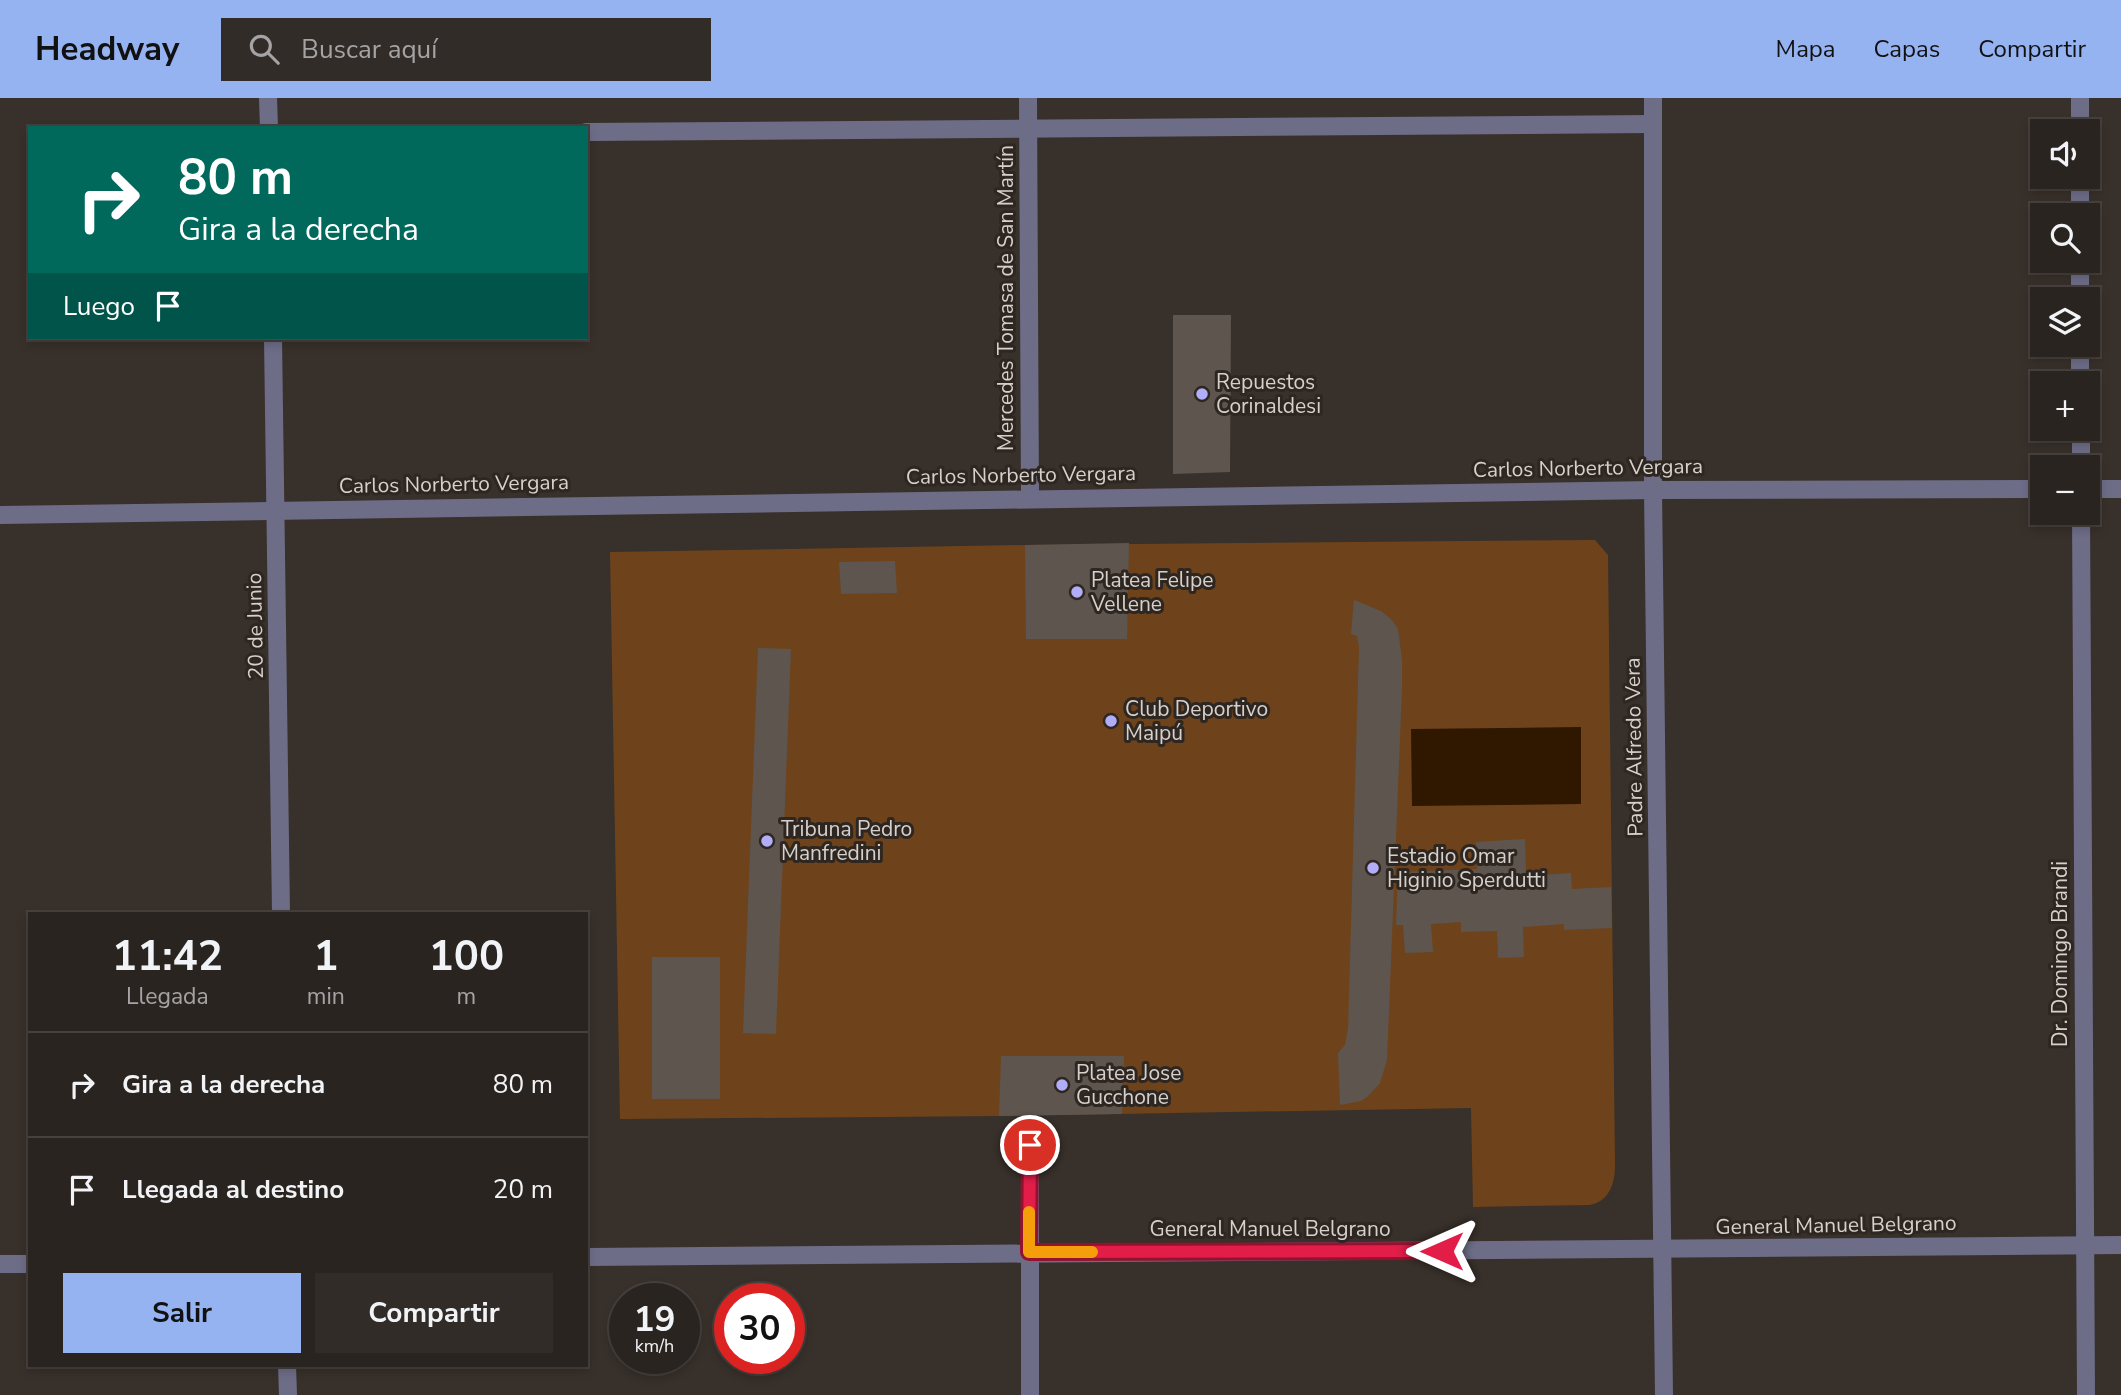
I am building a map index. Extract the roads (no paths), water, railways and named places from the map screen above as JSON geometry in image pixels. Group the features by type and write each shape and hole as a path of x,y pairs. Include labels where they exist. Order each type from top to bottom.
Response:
{"street":[{"path":"268,98 269,126"},
{"name":"Mercedes Tomasa de San Martín","path":"1028,98 1030,498"},
{"name":"Padre Alfredo Vera","path":"1653,98 1653,490 1664,1395"},
{"path":"2080,98 2080,119"},
{"path":"588,132 1653,124"},
{"name":"20 de Junio","path":"273,340 281,912"},
{"name":"Carlos Norberto Vergara","path":"0,515 1653,490 2030,489"},
{"path":"2100,489 2121,489"},
{"name":"Dr. Domingo Brandi","path":"2081,525 2085,1395"},
{"path":"1030,1145 1030,1395"},
{"name":"General Manuel Belgrano","path":"588,1257 2121,1245"},
{"path":"0,1264 28,1264"},
{"path":"288,1367 288,1395"}],"place":[{"name":"Repuestos Corinaldesi","path":"1202,394"},
{"name":"Platea Felipe Vellene","path":"1077,592"},
{"name":"Club Deportivo Maipú","path":"1111,721"},
{"name":"Tribuna Pedro Manfredini","path":"767,841"},
{"name":"Estadio Omar Higinio Sperdutti","path":"1373,868"},
{"name":"Platea Jose Gucchone","path":"1062,1085"}]}
